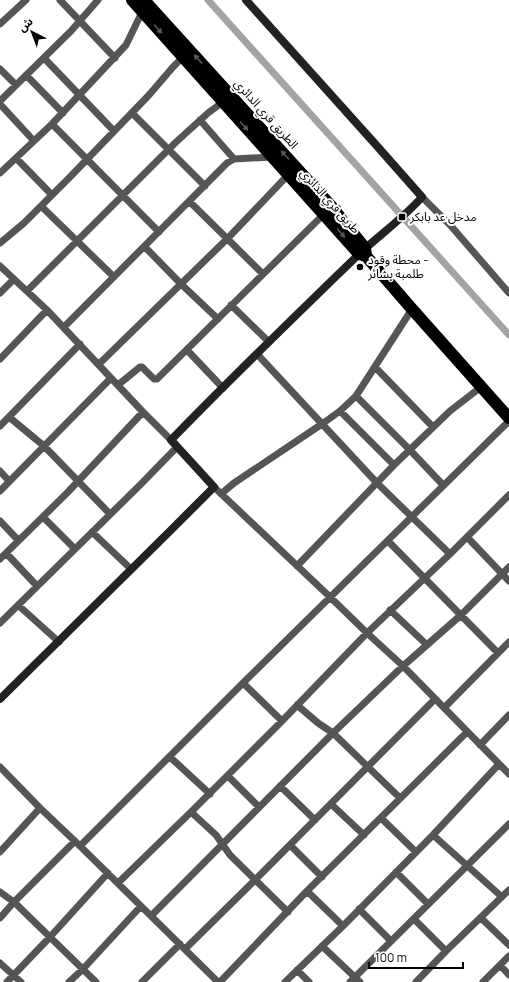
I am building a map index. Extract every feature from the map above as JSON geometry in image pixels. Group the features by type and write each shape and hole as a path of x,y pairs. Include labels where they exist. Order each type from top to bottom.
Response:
{"highway":[{"name":"طريق قري الدائري","path":"132,0 143,6 183,57 288,175 363,253 509,418"},
{"name":"الطريق قري الدائري","path":"143,6 332,207 363,253"}],"main road":[{"path":"0,699 214,487 171,440 268,342 422,197 246,0"}],"street":[{"path":"60,0 115,58"},
{"path":"0,101 80,21 98,0"},
{"path":"0,24 21,2"},
{"path":"0,173 63,113 115,58 128,42 143,6"},
{"path":"0,243 24,223 52,195 132,113 183,57"},
{"path":"44,58 114,131"},
{"path":"0,69 16,85"},
{"path":"26,75 63,113"},
{"path":"27,291 168,150 200,120 223,102"},
{"path":"0,104 34,141"},
{"path":"132,113 205,186"},
{"path":"200,120 234,159"},
{"path":"52,124 159,232"},
{"path":"64,327 190,202 227,163 234,159 272,157"},
{"path":"16,158 52,195"},
{"path":"99,364 228,238 288,175"},
{"path":"422,197 451,226 509,293"},
{"path":"190,202 263,274"},
{"path":"41,206 114,277"},
{"path":"118,385 140,367 142,367 154,379 157,379 324,214"},
{"path":"145,247 218,319"},
{"path":"0,266 48,310 171,440"},
{"path":"0,293 14,279"},
{"path":"231,305 268,342"},
{"path":"0,359 48,310"},
{"path":"221,494 234,483 340,411 356,396 412,310"},
{"path":"0,426 80,344"},
{"path":"187,350 224,388"},
{"path":"257,354 377,483 450,554"},
{"path":"375,367 433,427"},
{"path":"0,490 111,378"},
{"path":"296,566 433,427 450,411 481,387"},
{"path":"356,396 443,485"},
{"path":"340,411 394,465"},
{"path":"0,559 143,412"},
{"path":"9,417 44,446 110,514"},
{"path":"0,918 14,902 170,757 243,682 509,421"},
{"path":"0,623 177,447"},
{"path":"0,471 9,481"},
{"path":"214,487 367,634 403,666 509,774"},
{"path":"118,883 228,776 390,610 450,554 509,495"},
{"path":"43,516 75,549"},
{"path":"0,521 18,540"},
{"path":"92,532 131,570"},
{"path":"467,537 509,581"},
{"path":"388,541 498,653"},
{"path":"6,553 37,586"},
{"path":"151,916 333,733 403,666 461,615 509,567"},
{"path":"18,605 58,642"},
{"path":"390,610 427,645"},
{"path":"444,708 509,642"},
{"path":"243,682 282,721"},
{"path":"142,982 255,880 435,699"},
{"path":"297,705 318,723 333,733 400,798"},
{"path":"480,745 509,716"},
{"path":"0,767 216,981 288,912 467,732"},
{"path":"170,757 210,794"},
{"path":"285,982 433,835 499,764"},
{"path":"228,776 260,807"},
{"path":"280,786 315,820"},
{"path":"331,804 364,835"},
{"path":"0,852 40,808"},
{"path":"191,812 216,835 230,855 288,912"},
{"path":"381,818 416,852"},
{"path":"322,946 355,980 391,941 509,824"},
{"path":"433,835 502,897"},
{"path":"290,845 322,877"},
{"path":"396,872 428,904"},
{"path":"7,982 108,874"},
{"path":"416,982 509,890"},
{"path":"308,891 343,926"},
{"path":"0,892 14,902 96,982"},
{"path":"69,982 83,969 141,906"},
{"path":"359,909 391,941"},
{"path":"481,918 509,945"},
{"path":"414,919 446,951"},
{"path":"483,982 509,956"},
{"path":"0,964 21,982"},
{"path":"500,965 509,974"},
{"path":"297,970 309,982"}],"waterway":[{"path":"208,0 509,335"}],"place":[{"name":"مدخل عد بابكر","path":"402,217"},
{"name":"محطة وقود - طلمبة بشائر","path":"360,267"}]}
